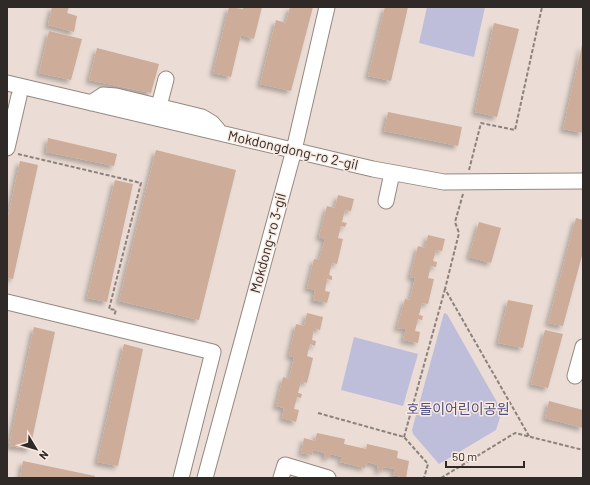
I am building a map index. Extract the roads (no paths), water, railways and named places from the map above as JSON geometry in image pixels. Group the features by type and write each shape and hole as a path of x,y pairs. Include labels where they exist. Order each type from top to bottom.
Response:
{"street":[{"name":"Mokdong-ro 3-gil","path":"205,478 294,150 327,7"},
{"path":"159,106 166,79"},
{"name":"Mokdongdong-ro 2-gil","path":"7,84 91,103 226,139 294,150 392,173 444,182 583,181"},
{"path":"91,103 103,95 116,96 159,106 202,118 212,123 226,139"},
{"path":"7,148 14,99 226,139"},
{"path":"386,201 392,173"},
{"path":"7,302 213,352 181,478"},
{"path":"575,376 583,347"},
{"path":"281,478 285,465 328,478"}],"park label":[{"name":"호돌이어린이공원","path":"458,409"}]}
